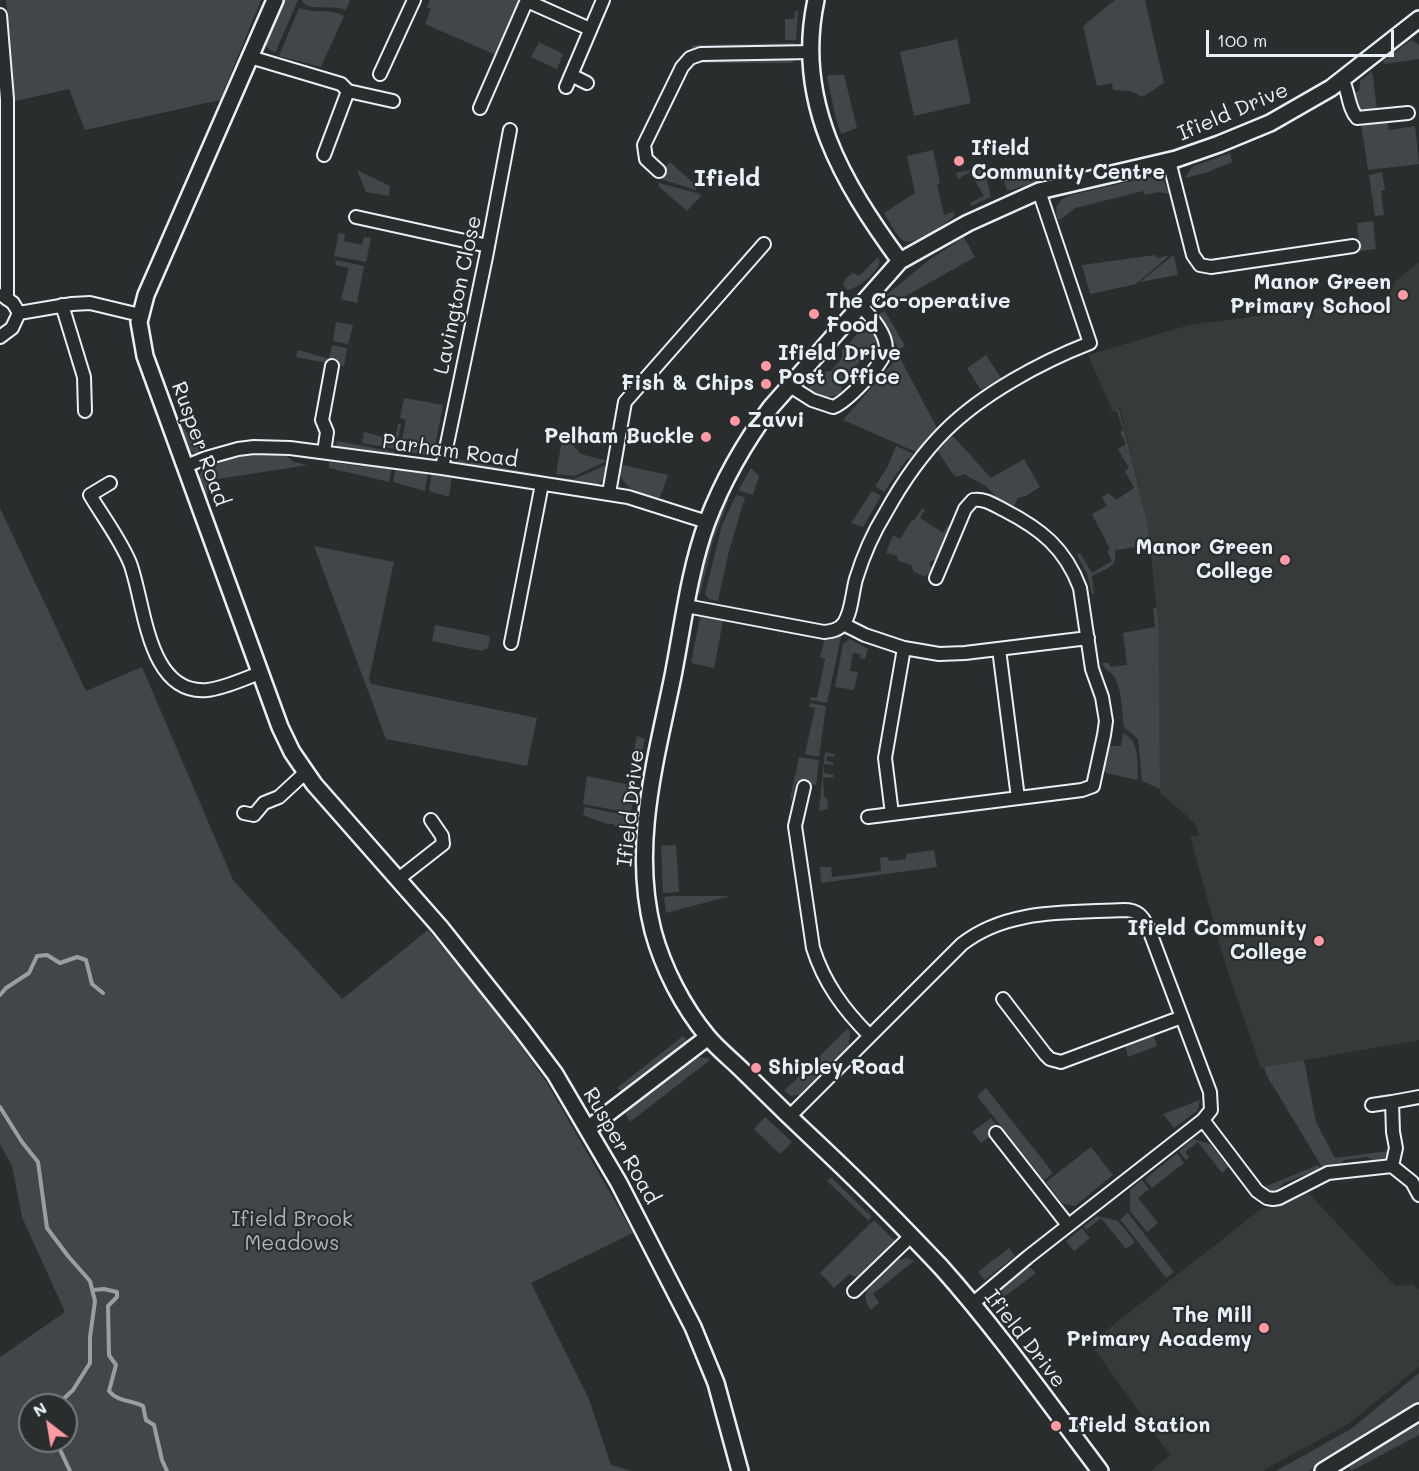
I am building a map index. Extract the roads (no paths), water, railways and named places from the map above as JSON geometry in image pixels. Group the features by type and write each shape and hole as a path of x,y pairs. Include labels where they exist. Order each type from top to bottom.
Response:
{"street":[{"name":"Rusper Road","path":"275,0 146,295 140,315 139,330 145,356 280,727 292,752 325,798 440,927 522,1030 555,1074 589,1128 652,1246 706,1356 727,1416 740,1471"},
{"path":"380,74 414,0"},
{"path":"587,83 568,81 603,0"},
{"path":"816,0 811,52 816,95 833,153 854,195 900,261"},
{"path":"480,108 527,1 590,29"},
{"path":"0,15 7,99 3,297 17,308 19,314 12,328 0,337"},
{"name":"Ifield Drive","path":"1100,1471 972,1304 911,1236 708,1037 680,994 659,951 648,907 643,861 646,817 693,571 707,522 738,456 753,431 900,261 968,223 1039,191 1169,161 1270,123 1316,98 1342,80 1419,19"},
{"path":"659,171 646,159 644,145 682,67 690,58 701,54 811,52"},
{"path":"250,57 341,84 348,91 393,102"},
{"path":"1342,80 1347,89 1352,113 1356,118 1408,113"},
{"path":"324,155 348,91"},
{"name":"Lavington Close","path":"442,468 510,130"},
{"path":"1169,161 1193,255 1200,265 1211,267 1353,246"},
{"path":"686,606 824,632 838,629 848,614 857,576 874,535 892,501 929,447 953,424 995,392 1059,356 1090,344 1039,191"},
{"path":"356,217 488,246"},
{"path":"609,493 625,402 764,244"},
{"path":"19,314 90,303 140,315"},
{"path":"62,306 84,377 85,411"},
{"path":"790,386 812,400 833,407 844,401 865,380 883,358 886,349 877,326 862,307"},
{"path":"324,452 327,432 322,415 332,366"},
{"name":"Parham Road","path":"186,466 216,455 254,447 281,447 609,493 645,501 707,522"},
{"path":"110,483 90,495 121,544 130,564 161,666 179,683 198,690 216,688 260,673"},
{"path":"512,643 542,484"},
{"path":"868,818 1082,790 1093,786 1106,721 1102,697 1092,669 1080,588 1061,553 1039,529 1026,521 985,501 973,500 965,509 936,578"},
{"path":"843,624 865,635 904,648 952,654 1088,638"},
{"path":"892,814 885,758 904,648"},
{"path":"999,649 1018,798"},
{"path":"244,813 254,815 264,803 279,797 306,772"},
{"path":"804,787 795,826 813,948 831,990 848,1013 870,1036"},
{"path":"398,880 443,844 442,836 431,820"},
{"path":"789,1117 962,944 987,927 1026,916 1113,910 1136,911 1145,920 1212,1099 1211,1110 1203,1120 1068,1225 972,1304"},
{"path":"1003,999 1046,1054 1055,1062 1061,1062 1182,1017"},
{"path":"589,1128 708,1037"},
{"path":"1372,1105 1419,1097"},
{"path":"1392,1102 1392,1126 1396,1153 1392,1166"},
{"path":"1203,1120 1257,1191 1267,1198 1273,1200 1328,1173 1392,1166 1412,1182 1419,1195"},
{"path":"996,1133 1068,1225"},
{"path":"854,1291 911,1236"},
{"path":"1323,1471 1419,1412"}],"waterway":[{"path":"0,995 6,988 29,973 37,956 47,955 60,963 77,957 86,960 92,984 103,993"},
{"path":"0,1107 38,1162 47,1228 90,1281 95,1301 90,1337 90,1363 70,1393"},
{"path":"93,1290 104,1289 117,1292 117,1297 108,1306 109,1355 116,1365 109,1391 121,1399 143,1406 146,1420 154,1425 162,1460 167,1471"},
{"path":"62,1453 70,1471"}],"place":[{"name":"Ifield Community Centre","path":"959,161"},
{"name":"Manor Green Primary School","path":"1403,295"},
{"name":"The Co-operative Food","path":"814,314"},
{"name":"Ifield Drive Post Office","path":"766,366"},
{"name":"Fish & Chips","path":"766,384"},
{"name":"Zavvi","path":"735,421"},
{"name":"Pelham Buckle","path":"706,437"},
{"name":"Manor Green College","path":"1285,560"},
{"name":"Ifield Community College","path":"1319,941"},
{"name":"Shipley Road","path":"756,1068"},
{"name":"The Mill Primary Academy","path":"1264,1328"},
{"name":"Ifield Station","path":"1056,1426"}],"district":[{"name":"Ifield","path":"727,179"}],"park label":[{"name":"Ifield Brook Meadows","path":"292,1232"}]}
